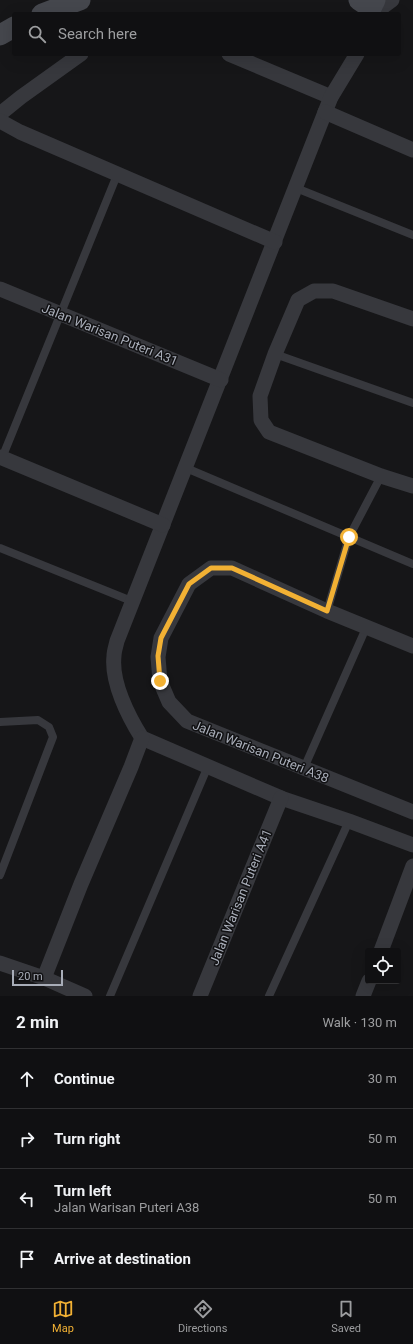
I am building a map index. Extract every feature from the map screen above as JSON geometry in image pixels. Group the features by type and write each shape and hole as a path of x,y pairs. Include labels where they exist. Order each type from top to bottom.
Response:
{"main road":[{"path":"47,12 80,0"},
{"path":"0,35 12,28"}],"street":[{"path":"370,6 392,0"},
{"path":"0,114 78,56"},
{"path":"234,56 331,98"},
{"path":"356,56 331,98 325,112 134,602 117,641 114,657 116,681 134,724 142,738 280,798 349,821 413,845"},
{"path":"325,112 413,150"},
{"path":"0,121 20,132 117,175 275,242"},
{"name":"Jalan Warisan Puteri A31","path":"0,289 221,380"},
{"path":"413,319 334,291 314,291 298,300 260,396 261,420 269,432 381,476 413,486"},
{"path":"1,457 164,525"},
{"name":"Jalan Warisan Puteri A38","path":"327,611 232,568 211,568 189,584 161,638 158,656 160,681 169,702 188,721 413,812"},
{"path":"327,611 413,646"},
{"path":"44,978 142,738"},
{"name":"Jalan Warisan Puteri A41","path":"200,996 280,798"},
{"path":"382,948 413,866"},
{"path":"0,963 44,978 85,996"},
{"path":"364,996 368,984"}],"lane":[{"path":"1,457 117,175"},
{"path":"296,188 413,235"},
{"path":"276,354 413,403"},
{"path":"186,468 413,564"},
{"path":"327,611 349,537 381,476"},
{"path":"0,548 134,602"},
{"path":"304,768 366,628"},
{"path":"0,722 38,720 50,727 53,738 0,875"},
{"path":"110,996 208,766"},
{"path":"269,996 349,821"}],"route":[{"path":"160,681 158,656 161,638 189,584 211,568 232,568 327,611 349,537"}]}
